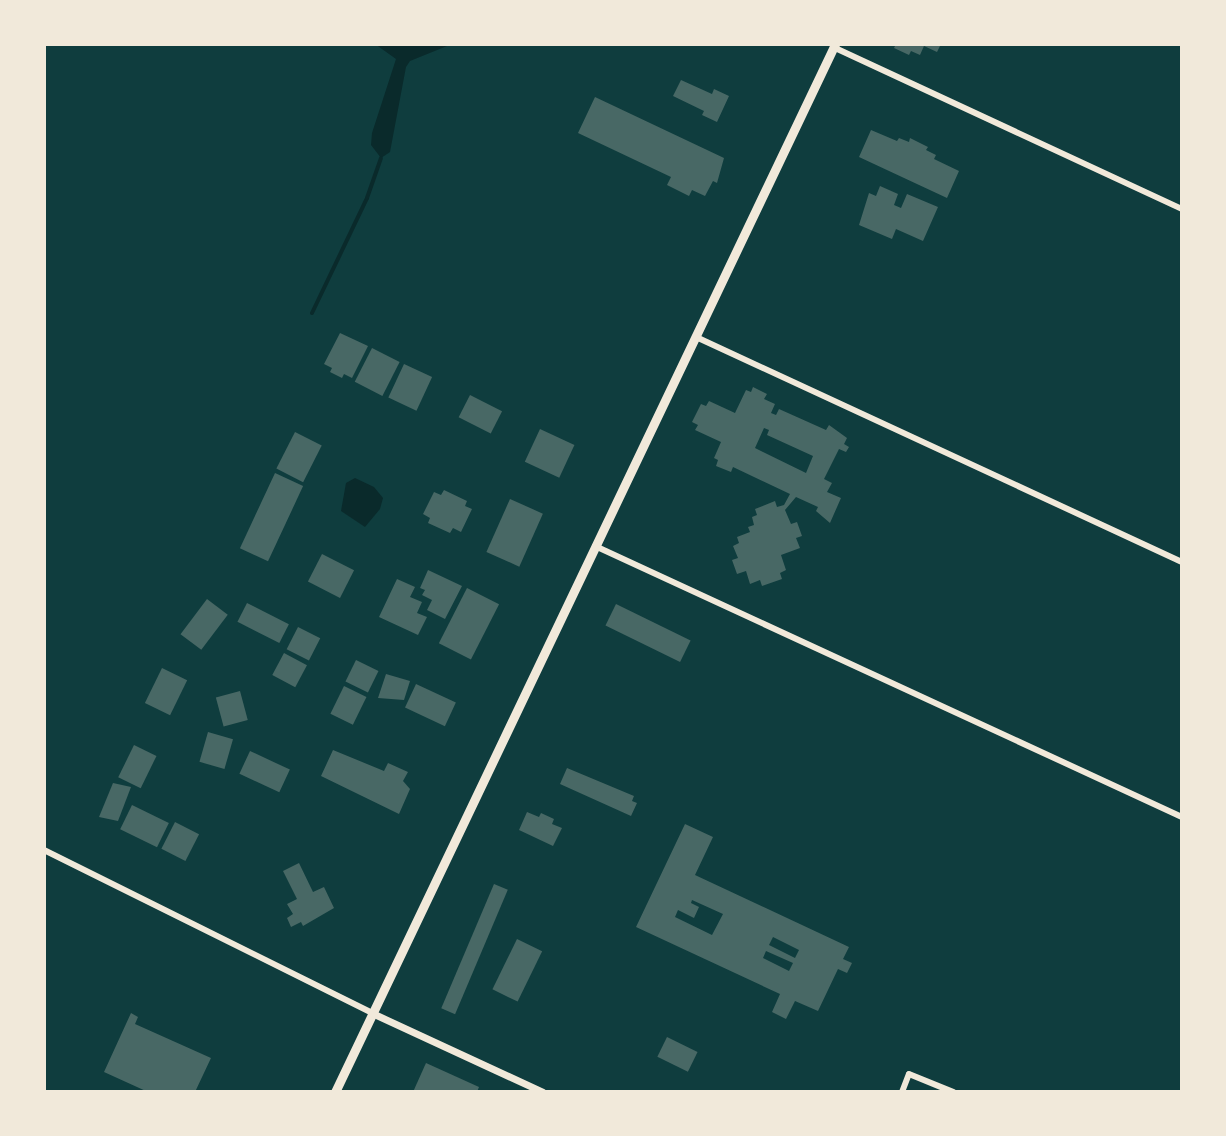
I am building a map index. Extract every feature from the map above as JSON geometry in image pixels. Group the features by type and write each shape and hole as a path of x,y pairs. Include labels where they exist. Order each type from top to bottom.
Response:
{"main road":[{"path":"335,1092 834,45"}],"street":[{"path":"834,45 1182,209"},
{"path":"696,337 1182,562"},
{"path":"595,546 1182,817"},
{"path":"44,850 372,1013 543,1092"},
{"path":"902,1092 909,1074 953,1092"}],"water":[{"path":"375,44 452,44 410,61 406,67 390,152 381,158 371,145 372,133 396,59"},
{"path":"355,478 374,487 383,498 380,509 365,527 341,511 346,483"}],"building":[{"path":"896,44 941,44 937,52 924,46 920,55 911,51 909,55 894,48"},
{"path":"681,80 712,94 714,89 729,96 717,122 702,115 704,111 673,96"},
{"path":"595,97 724,158 717,183 713,181 705,196 692,190 689,196 667,185 671,177 578,133"},
{"path":"871,130 897,141 899,138 909,142 910,138 928,147 926,150 936,155 934,159 959,171 947,198 859,157"},
{"path":"880,186 898,194 894,205 901,208 907,194 938,207 923,241 896,229 892,239 859,225 869,193 876,196"},
{"path":"340,333 368,346 352,378 344,374 342,378 330,372 332,368 324,364"},
{"path":"372,348 400,362 382,396 355,382"},
{"path":"404,364 432,377 416,411 388,398"},
{"path":"753,387 767,394 764,399 775,404 771,413 776,415 779,409 826,430 829,425 847,438 844,444 849,447 846,452 839,449 824,479 832,483 827,492 841,498 830,523 816,511 818,507 796,497 785,510 791,524 797,522 802,536 796,538 800,548 781,555 786,570 780,573 782,579 762,586 760,580 750,584 746,571 737,574 732,560 738,558 733,546 739,543 737,537 750,532 748,527 754,525 752,517 757,515 755,509 775,501 777,507 784,505 790,494 733,467 731,472 716,466 718,460 714,458 721,442 695,430 698,425 692,422 701,404 706,406 709,401 735,413 746,390 751,392","holes":["764,428 769,430 767,435 813,456 806,473 755,448"]},
{"path":"470,395 502,411 491,434 459,417"},
{"path":"540,429 574,445 559,478 525,462"},
{"path":"295,432 322,446 303,482 276,469"},
{"path":"275,473 303,486 268,561 240,548"},
{"path":"444,490 467,501 465,506 472,509 461,532 453,528 450,533 428,523 430,518 423,514 434,492 441,495"},
{"path":"510,499 543,514 519,567 486,552"},
{"path":"322,554 354,570 340,598 308,582"},
{"path":"428,570 462,586 445,619 427,610 432,600 422,595 425,590 420,588"},
{"path":"397,579 415,587 410,597 422,602 417,613 427,617 418,635 379,617"},
{"path":"467,588 499,604 471,660 439,643"},
{"path":"207,599 228,615 201,650 181,634"},
{"path":"247,603 289,624 279,643 237,622"},
{"path":"616,604 691,640 680,662 605,626"},
{"path":"298,627 320,638 309,661 287,649"},
{"path":"284,653 307,665 295,687 272,675"},
{"path":"356,660 378,671 368,693 345,682"},
{"path":"162,668 187,680 170,715 145,703"},
{"path":"386,674 410,681 404,700 378,698"},
{"path":"416,684 456,703 445,726 405,708"},
{"path":"344,686 366,697 353,725 330,714"},
{"path":"240,691 248,720 224,726 216,697"},
{"path":"208,732 233,739 224,769 199,762"},
{"path":"134,745 156,756 141,788 118,777"},
{"path":"333,750 384,771 388,763 408,772 403,781 410,789 399,814 321,776"},
{"path":"250,751 290,770 279,792 239,774"},
{"path":"567,768 634,796 632,801 637,803 631,816 560,784"},
{"path":"113,783 131,787 118,821 99,817"},
{"path":"132,805 169,823 157,847 120,829"},
{"path":"527,812 539,817 541,813 554,819 552,824 562,828 553,846 519,830"},
{"path":"175,822 199,834 185,861 161,849"},
{"path":"685,824 713,837 695,875 849,947 843,959 852,963 847,973 838,969 818,1011 795,1001 786,1019 772,1012 780,994 636,927","holes":["692,900 723,914 712,935 675,917 678,910 694,918 699,907 691,903","773,937 799,950 795,958 769,945","766,951 793,963 789,971 763,958"]},
{"path":"299,863 313,892 324,887 334,908 303,926 301,922 291,927 287,918 293,914 287,904 297,899 283,871"},
{"path":"494,884 508,890 455,1014 441,1008"},
{"path":"517,939 542,951 518,1002 492,989"},
{"path":"131,1013 138,1017 135,1024 211,1058 195,1092 148,1092 104,1072"},
{"path":"667,1037 698,1052 688,1072 657,1057"},
{"path":"426,1063 479,1087 477,1092 413,1092"}],"waterway":[{"path":"312,313 367,198 381,158"}]}
